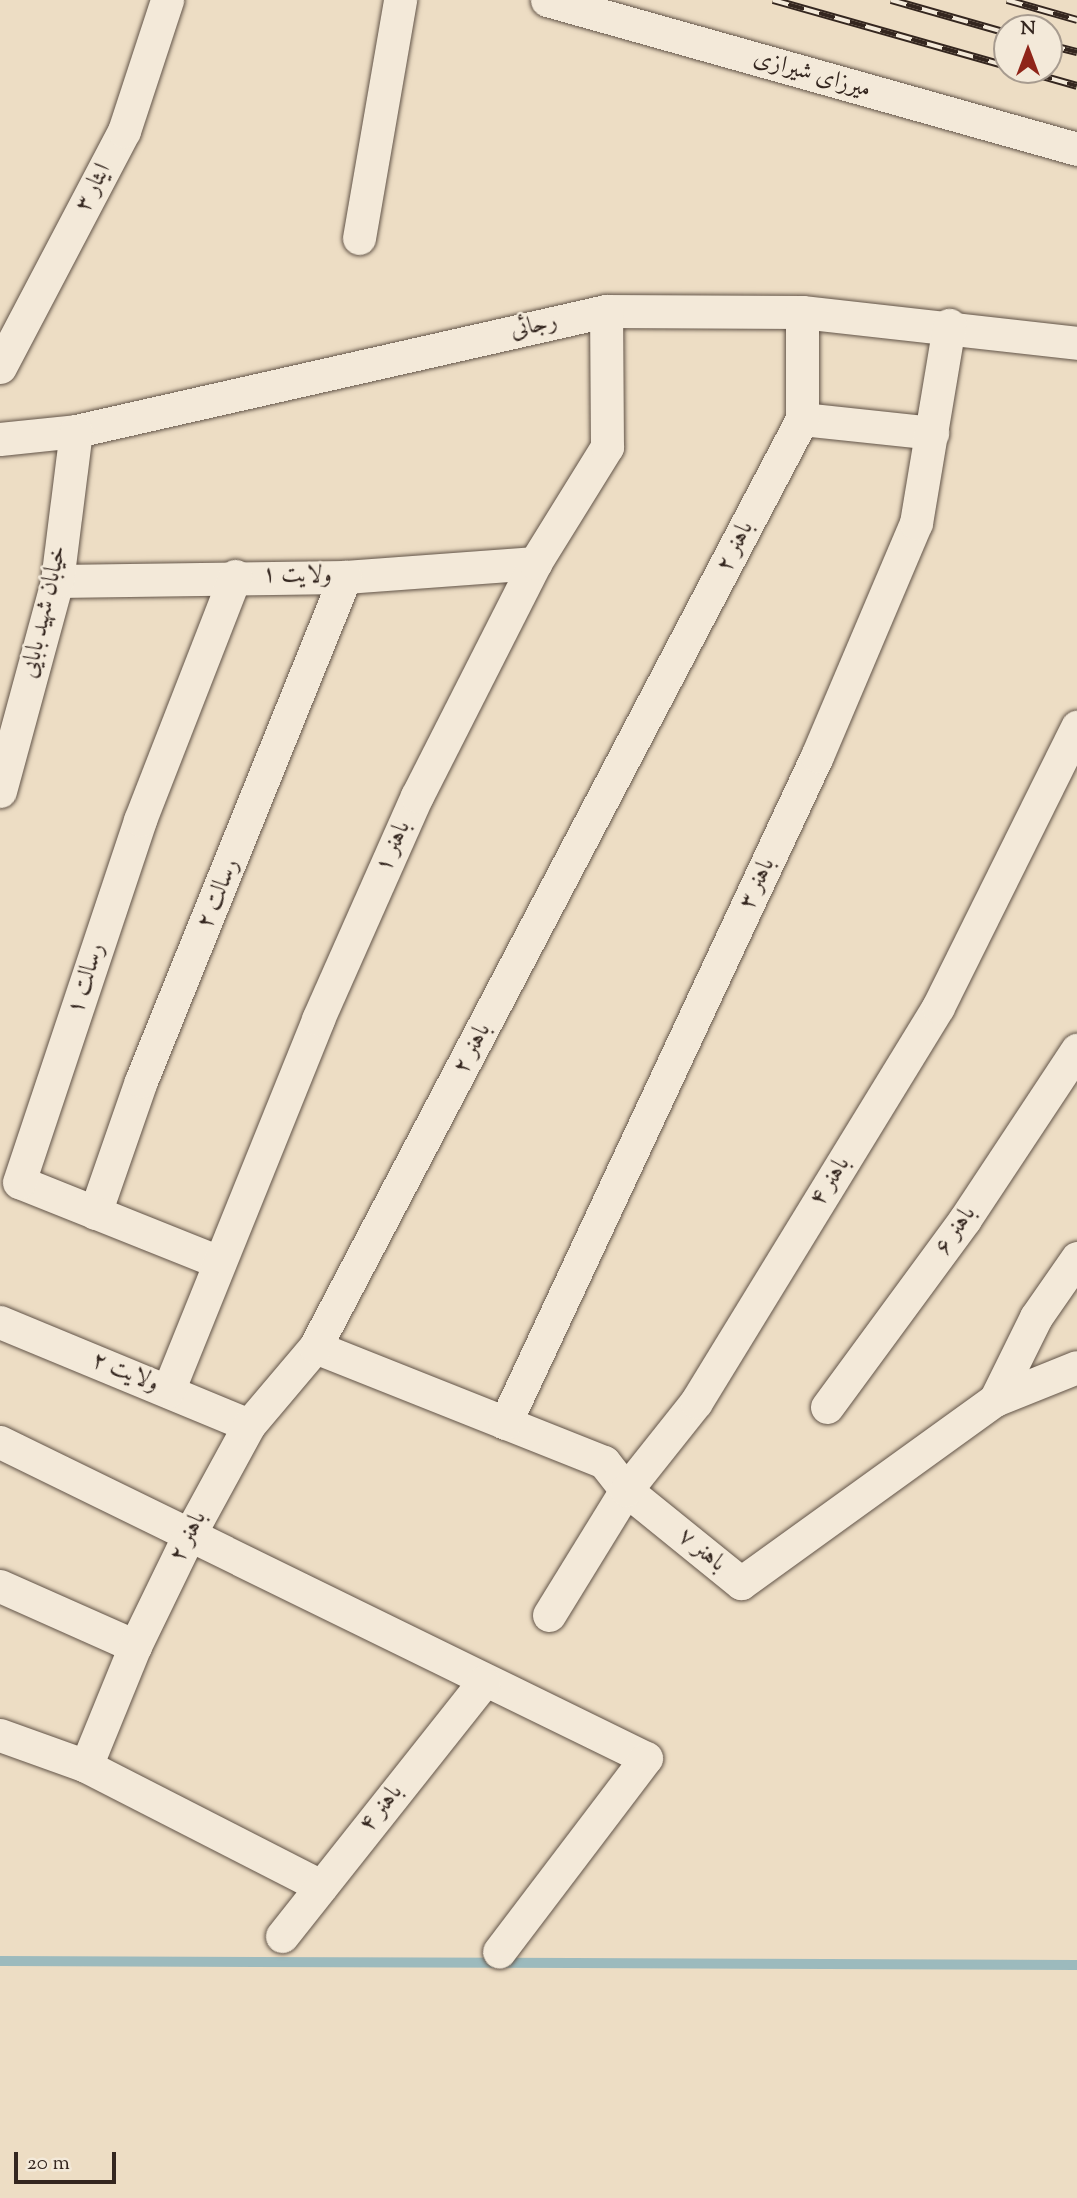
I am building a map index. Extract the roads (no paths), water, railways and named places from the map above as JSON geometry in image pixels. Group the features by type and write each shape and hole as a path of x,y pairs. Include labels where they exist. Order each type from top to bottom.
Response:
{"street":[{"name":"ایثار ۳","path":"0,367 124,131 167,0"},
{"path":"359,237 400,0"},
{"name":"میرزای شیرازی","path":"547,0 1077,149"},
{"name":"رجائی","path":"0,439 76,431 606,311 802,312 949,326 1077,343"},
{"name":"باهنر ۱","path":"168,1391 318,1019 417,796 535,563 607,447 606,311"},
{"name":"باهنر ۲","path":"86,1766 135,1646 187,1537 249,1426 315,1347 802,419 802,312"},
{"name":"باهنر ۳","path":"505,1423 817,756 916,523 949,326"},
{"path":"802,419 932,433"},
{"name":"خیابان شهید بابایی","path":"0,790 57,581 76,431"},
{"name":"ولایت ۱","path":"57,581 235,576 345,577 535,563"},
{"name":"رسالت ۱","path":"219,1262 19,1182 140,820 235,576"},
{"name":"رسالت ۲","path":"95,1213 141,1081 345,577"},
{"name":"باهنر ۴","path":"549,1615 626,1490 695,1402 938,1007 1077,727"},
{"name":"باهنر ۶","path":"827,1408 965,1219 1077,1050"},
{"name":"باهنر ۷","path":"315,1347 604,1462 626,1490 741,1583 995,1400 1036,1317 1077,1258"},
{"name":"ولایت ۲","path":"0,1322 249,1426"},
{"path":"995,1400 1077,1367"},
{"path":"0,1442 483,1682 646,1758 499,1952"},
{"path":"0,1586 135,1646"},
{"name":"باهنر ۴","path":"282,1936 483,1682"},
{"path":"0,1735 86,1766 321,1886"}],"waterway":[{"path":"0,1961 1077,1965"}],"railway":[{"path":"773,0 993,62"},
{"path":"891,0 993,29"},
{"path":"1007,0 1077,20"},
{"path":"1063,48 1077,52"},
{"path":"1063,82 1077,86"}]}
